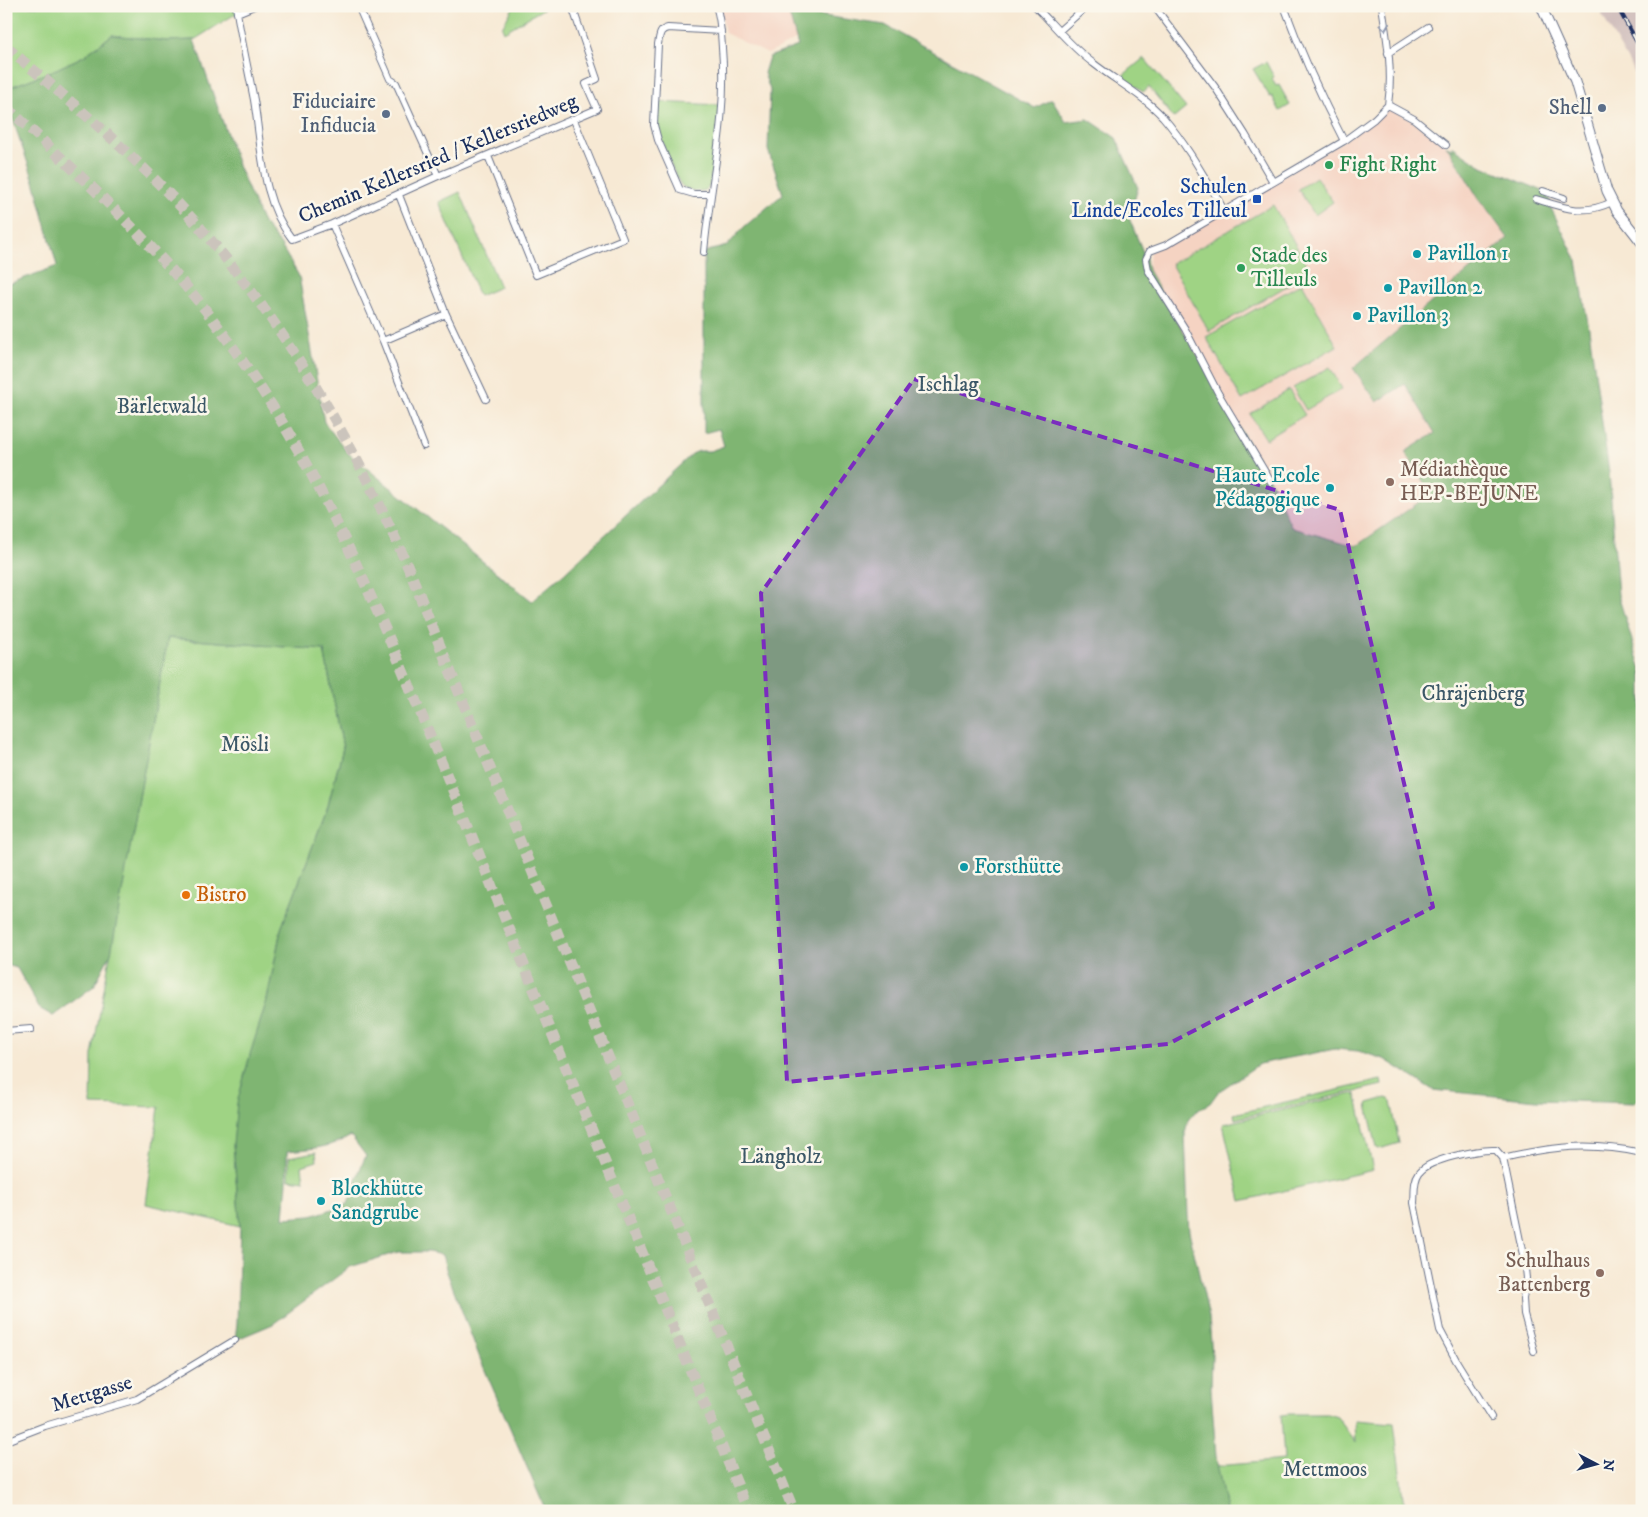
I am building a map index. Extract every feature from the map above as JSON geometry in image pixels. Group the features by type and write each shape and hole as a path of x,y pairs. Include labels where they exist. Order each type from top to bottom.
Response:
{"main road":[{"path":"1541,6 1575,82 1602,178 1612,202 1626,224 1642,243"}],"street":[{"path":"236,8 254,6"},
{"path":"358,6 390,79 396,83 438,176"},
{"name":"Chemin Kellersried / Kellersriedweg","path":"236,8 257,119 263,171 276,213 284,230 292,239 332,224 438,176 597,109 586,84 597,79 572,6"},
{"path":"704,252 723,92 721,31 716,6"},
{"path":"1036,6 1079,52 1136,94 1162,116 1184,144 1224,210"},
{"path":"1059,31 1087,6"},
{"path":"1154,6 1215,87 1273,182"},
{"path":"1284,6 1316,86 1344,141"},
{"path":"1271,482 1218,393 1185,329 1148,270 1146,259 1150,251 1166,245 1344,141 1374,119 1388,105 1390,88 1388,53 1382,6"},
{"path":"1388,53 1428,27"},
{"path":"711,194 694,194 680,190 658,140 654,124 658,44 660,33 663,29 721,31"},
{"path":"1388,105 1414,119 1446,145"},
{"path":"488,156 536,275 545,272 623,239 574,120"},
{"path":"1543,191 1564,198"},
{"path":"399,195 446,314 486,399"},
{"path":"1536,199 1577,210 1600,208 1612,202"},
{"path":"332,224 383,341 424,446"},
{"path":"383,341 446,314"},
{"path":"6,1031 31,1029"},
{"path":"1503,1158 1574,1146 1607,1147 1642,1153"},
{"path":"1491,1417 1457,1362 1440,1330 1414,1203 1415,1183 1419,1172 1426,1166 1486,1149 1496,1150 1503,1158 1524,1260 1526,1278 1523,1299 1524,1314 1534,1351"},
{"name":"Mettgasse","path":"6,1441 45,1426 137,1399 235,1340"}],"highlighted area":[{"path":"914,379 1340,510 1433,907 1168,1044 787,1082 761,593"}],"shaded area":[{"path":"720,6 787,6 797,39 768,54 725,33"},
{"path":"1597,6 1642,6 1642,86"},
{"path":"1388,105 1444,143 1479,199 1508,238 1353,368 1405,384 1436,433 1406,452 1432,493 1357,546 1292,528 1271,482 1148,270 1150,251 1344,141"}],"green space":[{"path":"6,6 235,6 237,13 194,40 167,41 112,35 84,56 50,72 13,86 6,86"},
{"path":"514,6 548,6 504,32 502,27"},
{"path":"787,6 812,6 817,15 885,25 1035,108 1052,99 1066,122 1088,119 1116,138 1138,188 1129,218 1146,259 1148,270 1271,482 1292,528 1356,546 1431,494 1405,452 1435,433 1405,384 1377,402 1353,368 1508,238 1479,199 1446,145 1453,151 1452,146 1480,165 1543,191 1550,200 1549,204 1577,261 1589,329 1609,472 1618,595 1642,673 1642,1097 1634,1103 1537,1100 1433,1090 1384,1059 1358,1051 1335,1049 1259,1064 1218,1092 1210,1103 1195,1112 1188,1120 1185,1133 1189,1231 1209,1317 1212,1356 1211,1388 1216,1457 1226,1511 546,1511 481,1361 442,1255 428,1252 398,1252 350,1267 273,1324 235,1340 240,1226 233,1144 237,1103 267,1000 281,929 327,809 343,748 324,650 168,638 111,953 94,986 53,1016 39,1008 17,968 6,965 6,285 57,266 34,181 6,100 6,86 13,86 50,72 84,56 112,35 167,41 194,40 239,168 262,221 280,244 299,276 324,422 349,454 532,601 692,454 724,446 719,429 704,433 704,252 727,246 744,227 783,194 768,150 770,90 764,73 769,57 798,46","holes":["351,1136 366,1156 348,1204 311,1216 284,1218 287,1151 312,1149 336,1143"]},
{"path":"1144,58 1186,108 1174,118 1149,87 1143,92 1121,77"},
{"path":"1266,62 1274,77 1272,79 1276,86 1279,85 1290,105 1280,111 1253,69"},
{"path":"658,102 720,105 711,181 709,187 705,190 698,191 682,186 675,175 658,130"},
{"path":"1316,177 1333,202 1315,215 1298,189"},
{"path":"460,192 500,287 479,296 439,202"},
{"name":"Stade des Tilleuls","path":"1273,205 1311,272 1209,331 1171,264"},
{"path":"1302,283 1337,346 1242,400 1206,337"},
{"path":"1330,367 1342,389 1306,410 1293,388"},
{"path":"1289,390 1305,415 1266,439 1250,414"},
{"name":"Mösli","path":"168,638 324,650 343,748 327,809 281,929 267,1000 244,1077 233,1144 240,1226 146,1204 159,1107 91,1105 92,1055"},
{"path":"1381,1080 1382,1085 1235,1119 1234,1114"},
{"path":"1356,1093 1373,1170 1241,1201 1223,1124"},
{"path":"1386,1098 1391,1101 1399,1143 1379,1149 1377,1148 1367,1105 1368,1103"},
{"path":"316,1152 317,1161 302,1166 304,1181 289,1179 289,1157"},
{"name":"Mettmoos","path":"1327,1414 1337,1417 1356,1443 1355,1420 1394,1423 1403,1498 1407,1511 1226,1511 1217,1466 1284,1460 1281,1415"}],"tunnel":[{"path":"6,47 128,153 195,222 254,295 307,372 331,413 375,496 412,576 794,1511"},
{"path":"6,107 84,179 134,229 204,308 256,381 301,455 341,531 377,610 748,1511"}],"railway":[{"path":"1617,6 1642,51"}],"place":[{"name":"Shell","path":"1602,108"},
{"name":"Fiduciaire Infiducia","path":"386,114"},
{"name":"Fight Right","path":"1329,165"},
{"name":"Schulen Linde/Ecoles Tilleul","path":"1257,199"},
{"name":"Pavillon 1","path":"1417,254"},
{"name":"Stade des Tilleuls","path":"1241,268"},
{"name":"Pavillon 2","path":"1388,288"},
{"name":"Pavillon 3","path":"1357,316"},
{"name":"Médiathèque HEP-BEJUNE","path":"1390,482"},
{"name":"Haute Ecole Pédagogique","path":"1330,488"},
{"name":"Forsthütte","path":"964,867"},
{"name":"Bistro","path":"186,895"},
{"name":"Blockhütte Sandgrube","path":"321,1201"},
{"name":"Schulhaus Battenberg","path":"1600,1273"}],"park label":[{"name":"Ischlag","path":"948,385"},
{"name":"Bärletwald","path":"162,407"},
{"name":"Chräjenberg","path":"1473,694"},
{"name":"Längholz","path":"781,1157"}]}
